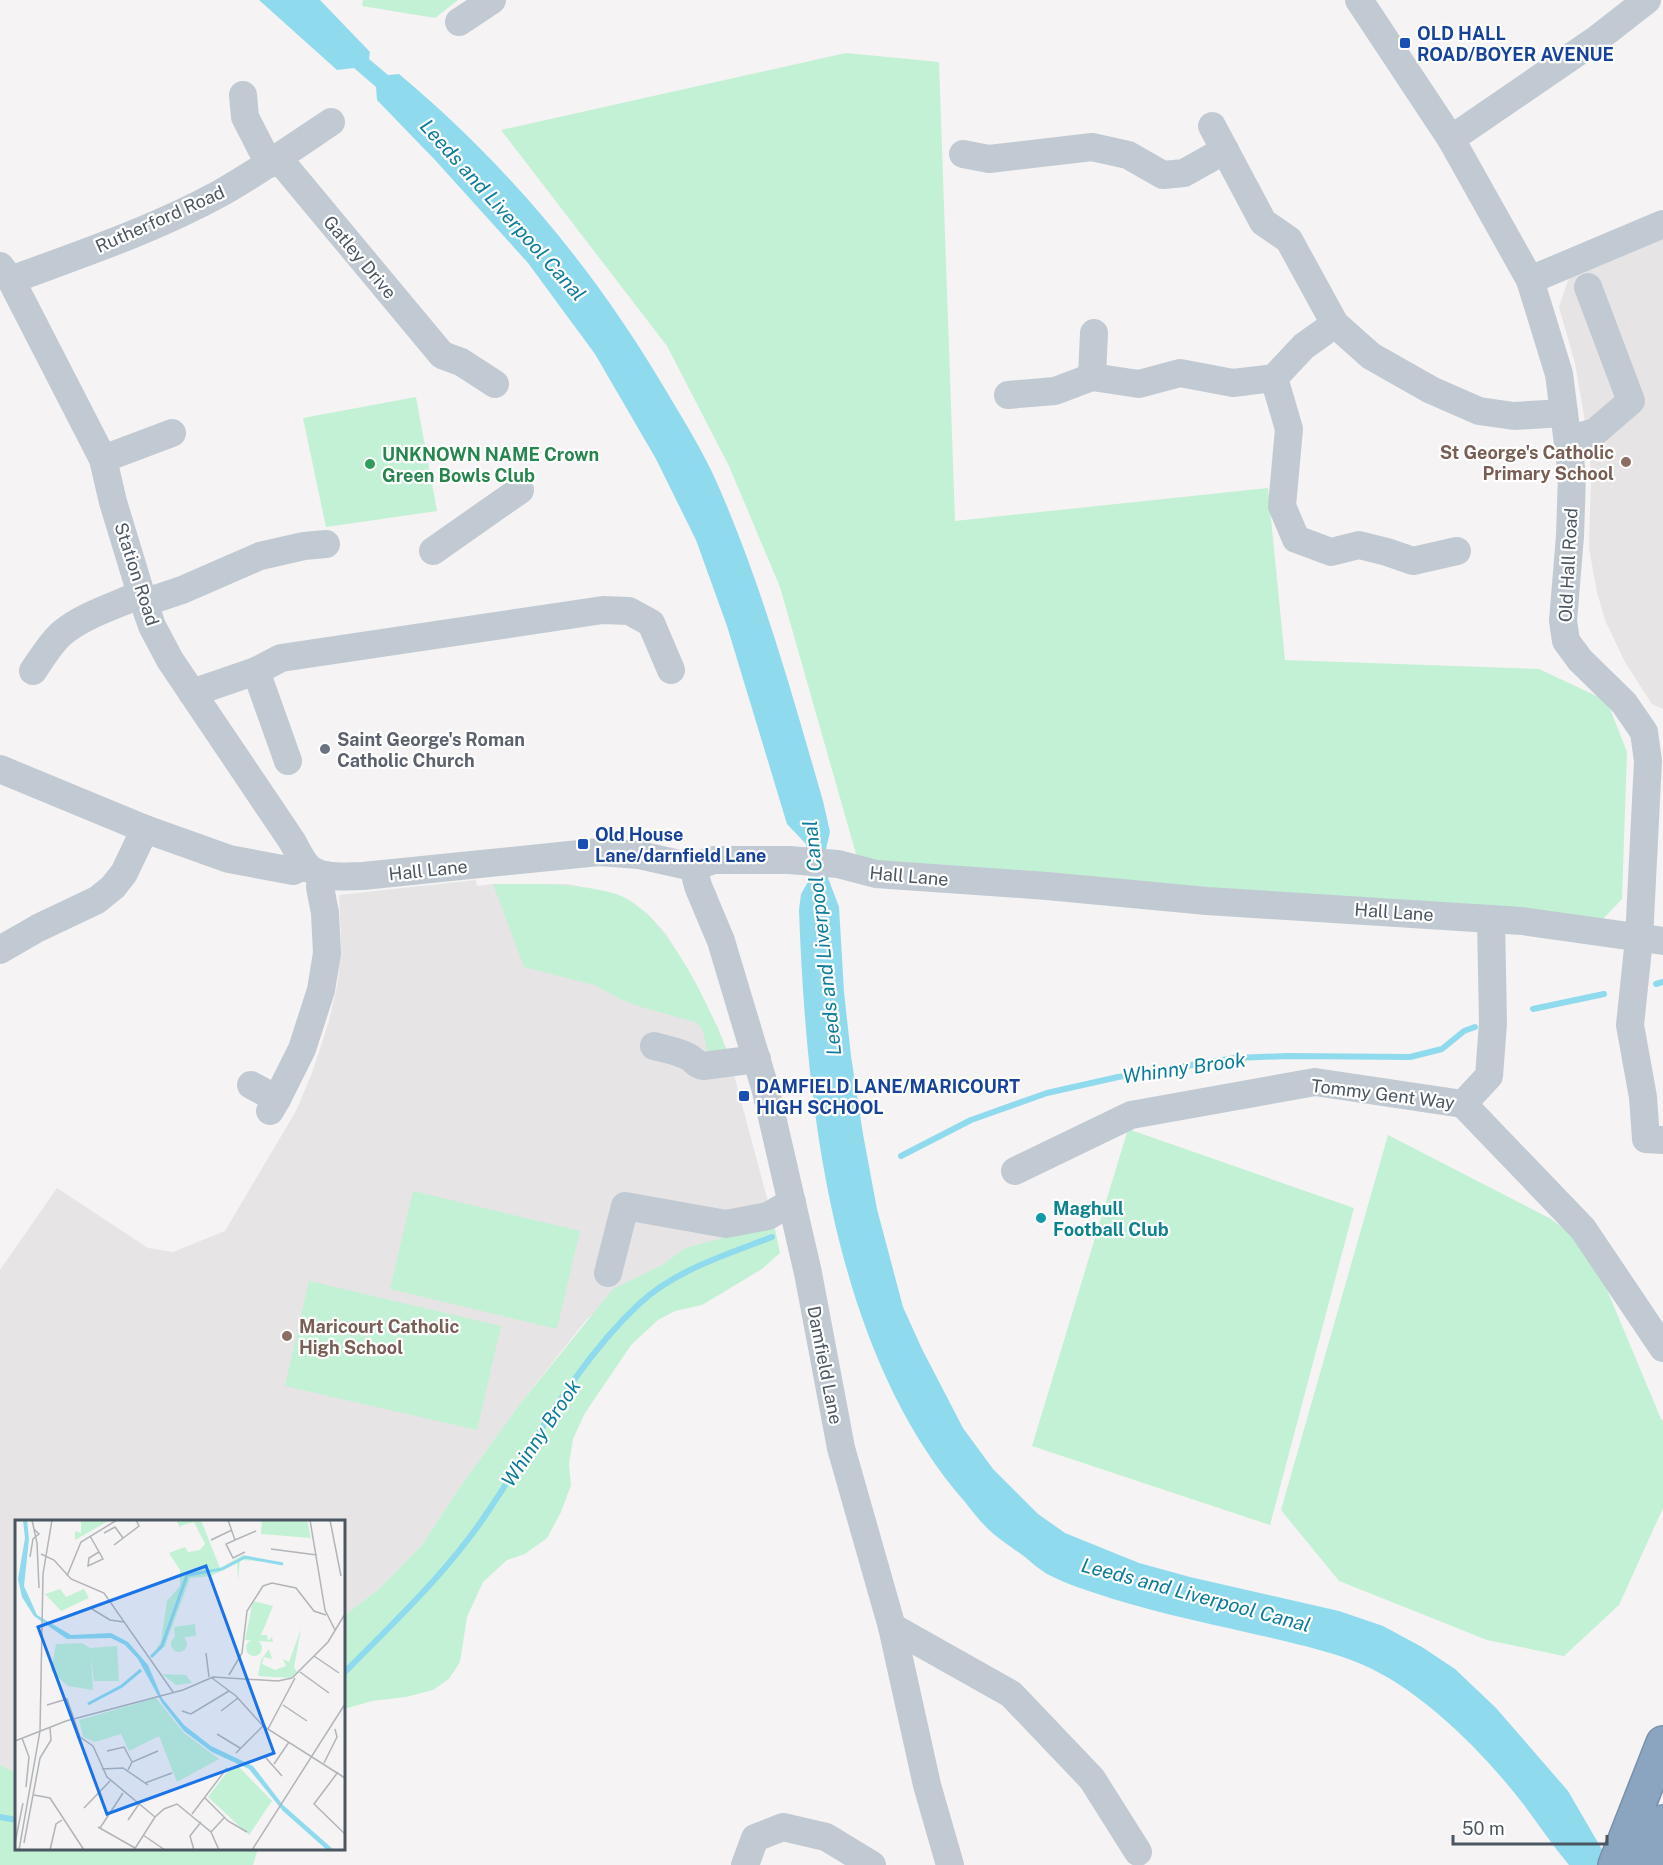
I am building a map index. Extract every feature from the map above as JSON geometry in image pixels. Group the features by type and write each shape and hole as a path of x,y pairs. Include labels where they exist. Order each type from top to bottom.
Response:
{"highway":[{"path":"1628,1859 1663,1743"},
{"path":"1628,1859 1663,1822"}],"street":[{"path":"459,22 492,0"},
{"name":"Old Hall Road","path":"1359,0 1451,139 1530,280 1559,374 1572,475 1563,621 1566,641 1580,660 1624,703 1644,732 1648,761 1651,940 1630,1025 1643,1097 1646,1139 1663,1140"},
{"path":"1451,139 1597,39 1647,0"},
{"name":"Gatley Drive","path":"243,95 245,117 273,161 442,355 461,362 495,384"},
{"name":"Rutherford Road","path":"5,273 138,232 219,194 331,122"},
{"path":"1212,126 1263,222 1289,240 1335,324 1371,356 1431,390 1479,411 1595,432 1631,401 1588,287"},
{"path":"963,154 989,159 1092,147 1128,155 1163,175 1184,173 1225,150"},
{"path":"1530,280 1663,224"},
{"name":"Station Road","path":"5,273 103,459 113,502 152,626 170,660 192,693 292,841 316,870"},
{"path":"1008,395 1055,391 1092,377 1139,384 1180,373 1233,383 1274,378 1304,346 1335,324"},
{"path":"1092,377 1094,333"},
{"path":"1274,378 1289,429 1282,506 1296,539 1331,552 1359,545 1413,561 1458,552"},
{"path":"103,459 172,433"},
{"path":"433,551 520,490"},
{"path":"34,672 51,645 62,633 79,622 142,599 182,590 260,556 304,546 326,544"},
{"path":"192,693 256,672 281,658 603,610 629,611 651,623 671,670"},
{"path":"256,672 288,761"},
{"name":"Hall Lane","path":"0,769 204,851 241,862 293,871 316,870 363,876 599,852 639,855 693,867 714,860 789,860 828,863 876,874 1047,886 1207,901 1522,921 1651,940"},
{"path":"0,950 38,928 97,900 113,887 124,873 145,829"},
{"name":"Damfield Lane","path":"693,867 698,886 721,941 757,1059 808,1274 841,1448 892,1627 927,1785 950,1865"},
{"path":"252,1085 273,1105 302,1050 321,990 327,953 325,913 316,870"},
{"name":"Tommy Gent Way","path":"1016,1170 1131,1115 1315,1082 1463,1104 1489,1076 1493,1023 1491,919"},
{"path":"654,1046 686,1055 698,1065 703,1066 757,1059"},
{"path":"1463,1104 1583,1229 1663,1348"},
{"path":"608,1273 625,1206 726,1224 768,1216 792,1202"},
{"path":"892,1627 1011,1694 1092,1779 1138,1852"},
{"path":"745,1865 755,1838 783,1827 826,1837 872,1865"}],"shaded area":[{"name":"St George's Catholic Primary School","path":"1663,238 1663,709 1652,704 1625,662 1605,620 1597,592 1589,548 1591,479 1589,445 1575,363 1559,307 1570,275"},
{"name":"Maricourt Catholic High School","path":"476,880 477,886 568,884 618,895 647,913 667,935 718,1028 729,1056 774,1224 685,1248 662,1265 640,1276 586,1320 520,1404 460,1487 422,1545 380,1588 345,1615 345,1520 15,1520 15,1772 0,1765 0,1270 57,1188 148,1248 173,1252 225,1231 296,1111 312,1073 329,1021 338,981 341,940 339,895"}],"green space":[{"path":"363,0 458,0 435,18 362,6"},
{"path":"846,53 939,62 955,521 1268,488 1285,660 1539,669 1607,701 1627,752 1622,899 1602,920 858,861 780,587 729,466 667,346 501,130"},
{"name":"UNKNOWN NAME Crown Green Bowls Club","path":"416,397 437,511 326,527 303,418"},
{"path":"493,884 586,887 616,894 635,904 653,920 685,964 711,1013 729,1056 709,1054 703,1032 695,1022 641,1007 594,985 524,967"},
{"path":"1128,1129 1354,1208 1270,1525 1032,1446"},
{"path":"1388,1135 1551,1219 1590,1249 1663,1421 1663,1508 1619,1605 1564,1656 1487,1640 1339,1581 1281,1510"},
{"path":"413,1191 580,1231 557,1329 390,1289"},
{"path":"774,1224 780,1253 762,1269 702,1305 675,1311 658,1320 631,1345 585,1413 573,1439 569,1464 571,1485 561,1512 547,1538 525,1554 507,1560 483,1582 467,1617 460,1662 449,1679 433,1690 406,1697 372,1701 345,1709 345,1615 380,1588 422,1545 460,1487 520,1404 613,1289 662,1265 685,1248"},
{"path":"309,1281 501,1326 477,1430 285,1386"},
{"path":"0,1765 15,1772 15,1850 258,1850 253,1865 0,1865"}],"water":[{"name":"Leeds and Liverpool Canal","path":"259,0 320,0 370,52 369,59 388,75 399,74 475,143 544,218 606,298 662,384 711,470 762,600 800,721 830,832 826,849 827,875 839,907 844,992 851,1056 877,1209 903,1307 963,1428 993,1469 1038,1514 1065,1533 1139,1563 1339,1611 1383,1626 1422,1647 1455,1669 1496,1708 1568,1791 1611,1865 1569,1865 1491,1765 1429,1706 1384,1675 1329,1653 1131,1604 1078,1587 1047,1574 984,1525 920,1441 884,1373 856,1299 835,1222 820,1143 809,1063 803,985 799,910 801,894 809,880 806,844 787,824 727,626 696,540 656,459 595,354 528,263 377,100 376,87 354,68 337,70"}],"waterway":[{"name":"Whinny Brook","path":"1656,984 1663,982"},
{"name":"Whinny Brook","path":"1533,1009 1604,994"},
{"name":"Whinny Brook","path":"901,1156 971,1120 1047,1093 1118,1077 1235,1058 1410,1057 1442,1049 1464,1031 1475,1027"},
{"name":"Whinny Brook","path":"345,1672 439,1575 456,1554 489,1510 577,1376 596,1351 639,1304 653,1292 685,1273 772,1237"},
{"name":"Whinny Brook","path":"0,1817 15,1820"}],"place":[{"name":"OLD HALL ROAD/BOYER AVENUE","path":"1405,43"},
{"name":"St George's Catholic Primary School","path":"1626,462"},
{"name":"UNKNOWN NAME Crown Green Bowls Club","path":"370,464"},
{"name":"Saint George's Roman Catholic Church","path":"325,749"},
{"name":"Old House Lane/darnfield Lane","path":"583,844"},
{"name":"DAMFIELD LANE/MARICOURT HIGH SCHOOL","path":"744,1096"},
{"name":"Maghull Football Club","path":"1041,1218"},
{"name":"Maricourt Catholic High School","path":"287,1336"}]}
